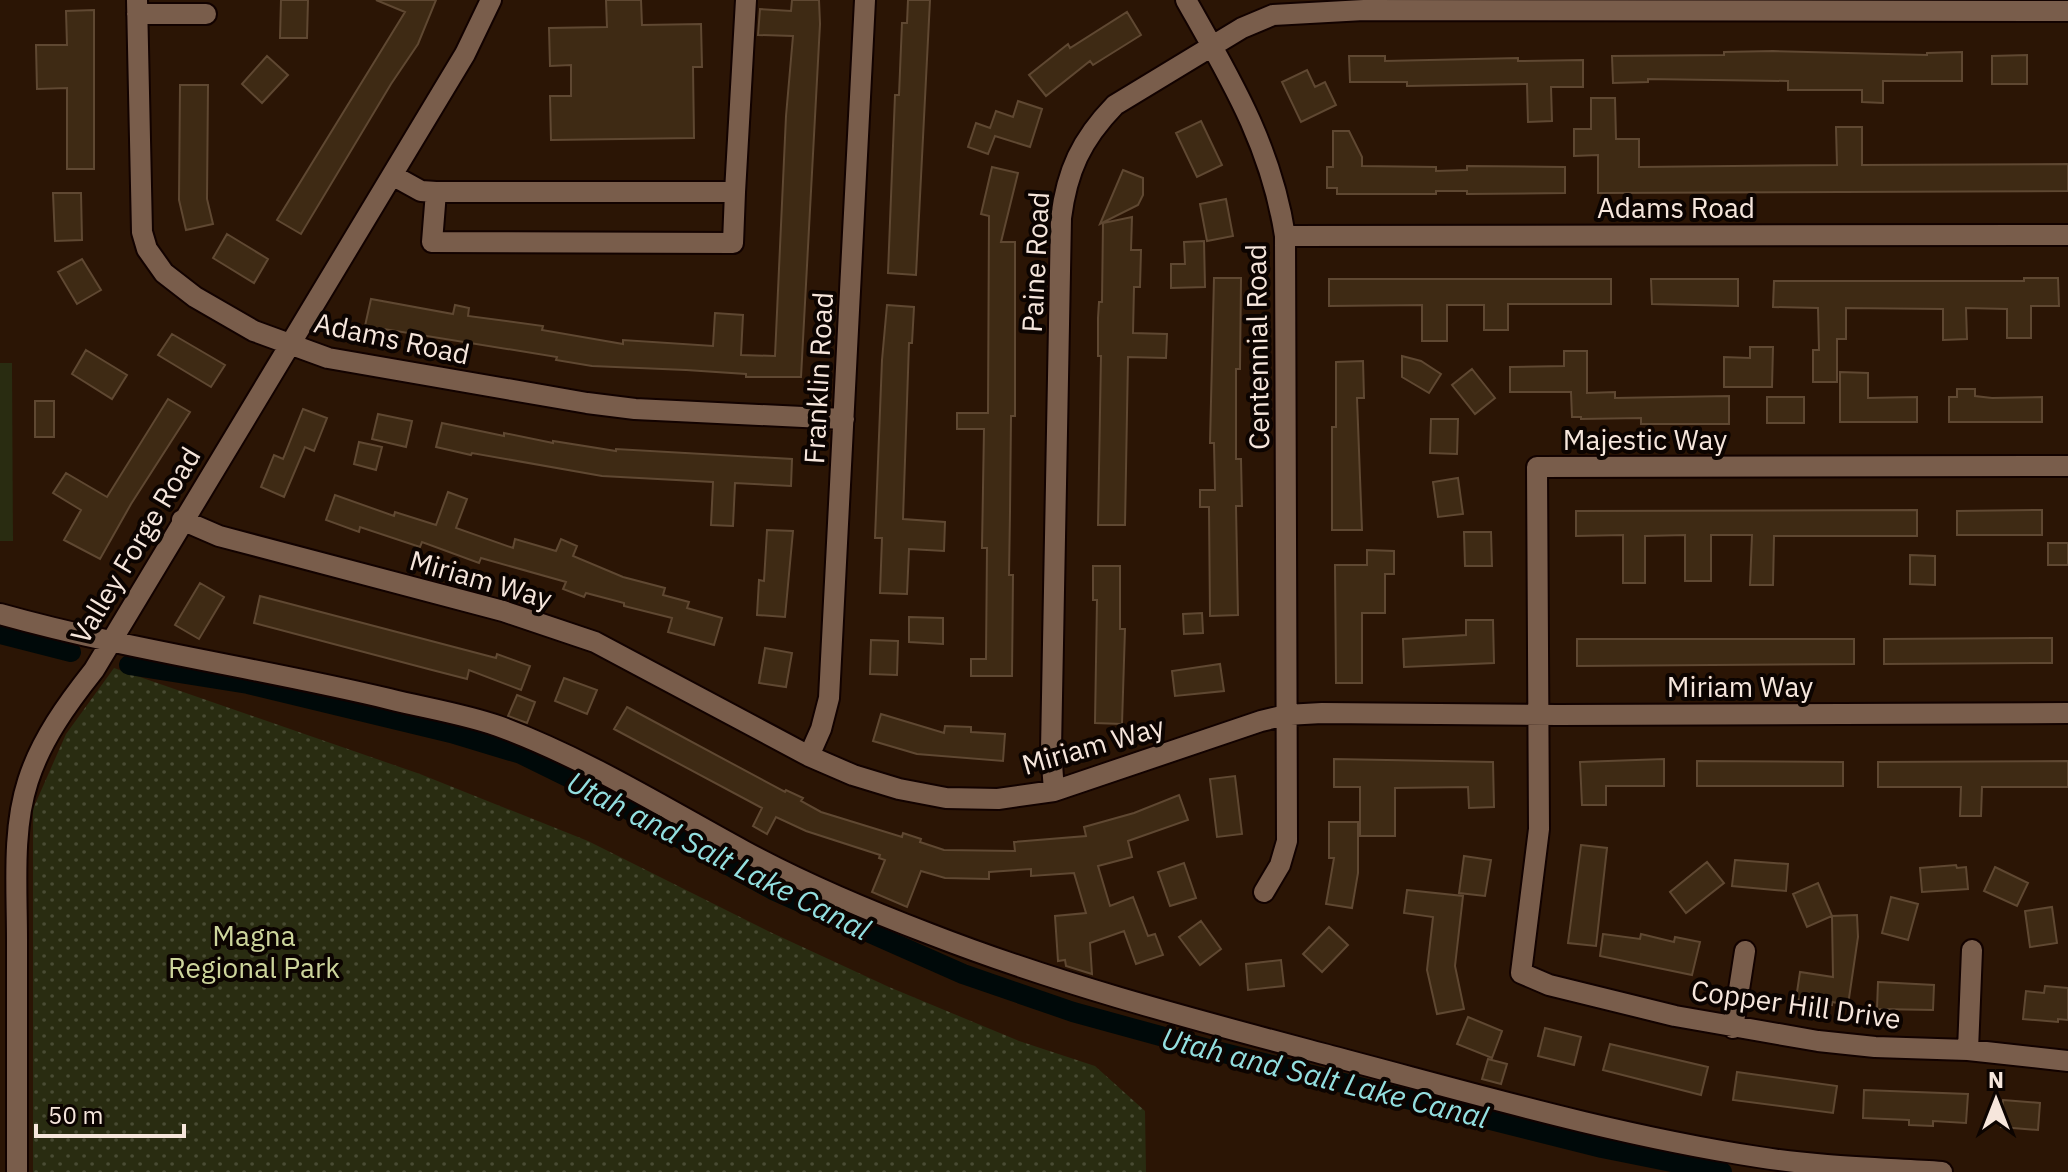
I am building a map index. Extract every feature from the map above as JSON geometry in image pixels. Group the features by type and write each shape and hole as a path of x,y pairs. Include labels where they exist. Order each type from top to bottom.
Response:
{"street":[{"name":"Valley Forge Road","path":"17,1172 8,1016 10,813 64,710 94,670 465,54 491,0"},
{"path":"436,192 432,242 733,243 746,0"},
{"name":"Franklin Road","path":"809,756 821,729 829,698 865,0"},
{"name":"Centennial Road","path":"1186,0 1258,132 1280,205 1285,236 1287,841 1280,865 1264,892"},
{"name":"Adams Road","path":"206,14 137,7 139,208 142,232 147,249 164,273 195,297 254,331 328,358 635,409 844,419"},
{"name":"Paine Road","path":"1054,791 1051,750 1059,266 1065,188 1086,141 1115,105 1242,28 1273,15 1306,12 2068,11"},
{"path":"392,175 421,191 436,192 735,192"},
{"name":"Adams Road","path":"1285,236 2068,235"},
{"name":"Majestic Way","path":"1521,973 1538,852 1537,467 2068,466"},
{"name":"Miriam Way","path":"182,520 219,536 503,611 595,642 809,756 853,775 899,789 946,798 998,799 1054,791 1286,715 2068,713"},
{"path":"0,614 109,642 302,679 494,725 579,761 746,852 820,888 930,934 1060,981 1439,1085 1649,1135 1756,1157 1942,1172"},
{"path":"1968,1050 1972,950"},
{"path":"1733,1028 1745,951"},
{"name":"Copper Hill Drive","path":"1521,973 1549,985 1733,1028 1875,1047 1968,1050 2068,1061"}],"green space":[{"path":"0,363 12,363 13,541 0,541"},
{"name":"Magna Regional Park","path":"114,668 420,774 588,841 770,932 889,987 1019,1041 1095,1066 1145,1111 1146,1172 33,1172 33,809 66,734"}],"building":[{"path":"281,0 308,0 307,38 280,38"},
{"path":"376,0 436,0 418,44 301,234 277,220 405,12"},
{"path":"606,0 641,0 642,25 701,24 702,67 693,67 694,138 551,140 550,96 571,96 571,65 550,66 549,28 607,27"},
{"path":"792,0 819,0 820,24 801,377 746,377 746,374 592,366 556,360 557,357 365,326 371,299 453,314 455,305 469,308 468,316 543,326 542,330 623,344 623,340 713,346 715,313 743,315 741,355 775,356 786,116 793,36 758,35 760,9 791,11"},
{"path":"908,0 930,0 916,275 888,273 895,95 899,95 902,23 907,23"},
{"path":"94,10 94,169 67,169 67,88 37,89 36,45 67,45 66,11"},
{"path":"1127,12 1141,35 1093,65 1090,61 1046,96 1029,75 1068,44 1070,48"},
{"path":"1724,52 1927,55 1962,52 1962,81 1883,81 1883,103 1862,102 1862,90 1788,90 1788,81 1648,79 1648,82 1613,83 1612,56 1724,55"},
{"path":"2027,55 2027,84 1992,84 1992,56"},
{"path":"267,56 288,75 262,103 242,84"},
{"path":"1349,56 1385,56 1385,61 1583,60 1583,87 1551,87 1552,121 1528,122 1527,84 1407,86 1407,82 1350,82"},
{"path":"1307,70 1315,87 1325,82 1336,105 1301,122 1282,82"},
{"path":"180,85 208,85 207,199 213,224 186,230 179,200"},
{"path":"1591,98 1615,98 1616,139 1639,139 1639,167 1837,165 1836,127 1862,127 1862,165 2068,164 2068,191 1598,193 1598,155 1574,156 1574,129 1591,129"},
{"path":"1018,101 1042,109 1030,147 995,136 988,154 968,147 976,123 990,128 996,111 1013,117"},
{"path":"1201,121 1222,165 1197,177 1176,133"},
{"path":"1333,131 1349,131 1362,157 1362,166 1436,167 1436,171 1467,170 1467,166 1565,167 1565,193 1467,194 1467,191 1436,191 1436,194 1337,194 1337,188 1327,188 1327,167 1333,167"},
{"path":"992,167 1018,173 1001,242 1015,242 1015,416 1011,416 1009,575 1013,575 1012,676 971,676 971,659 986,659 987,548 982,548 984,429 957,429 957,413 988,413 989,216 981,214"},
{"path":"1123,170 1143,178 1143,195 1138,205 1100,224"},
{"path":"53,193 81,193 82,240 55,241"},
{"path":"1226,199 1233,236 1207,241 1200,204"},
{"path":"1132,217 1131,250 1141,250 1140,287 1134,287 1133,333 1167,334 1166,358 1128,357 1125,525 1098,525 1101,356 1098,356 1098,318 1099,302 1102,302 1103,223"},
{"path":"227,234 268,259 254,283 213,258"},
{"path":"1204,241 1205,287 1171,288 1171,264 1185,264 1184,242"},
{"path":"82,259 101,290 77,304 58,272"},
{"path":"1214,278 1241,278 1240,369 1236,369 1236,459 1241,459 1242,506 1236,506 1238,615 1210,616 1209,507 1200,507 1200,490 1215,490 1214,443 1210,443"},
{"path":"2024,278 2058,278 2059,306 2031,306 2031,338 2007,338 2007,309 1966,308 1967,339 1943,340 1943,309 1846,308 1846,339 1837,339 1837,382 1813,382 1813,350 1819,350 1818,308 1773,307 1774,281 2024,281"},
{"path":"1329,279 1611,279 1611,304 1508,304 1508,330 1484,330 1484,305 1447,305 1447,341 1422,341 1422,305 1329,306"},
{"path":"1651,279 1738,279 1738,306 1652,304"},
{"path":"887,305 914,307 912,343 909,343 903,519 945,522 944,551 909,549 907,594 880,593 882,538 875,538"},
{"path":"172,334 225,365 211,387 158,355"},
{"path":"1750,347 1773,347 1772,387 1724,387 1724,357 1750,358"},
{"path":"86,350 127,375 112,399 72,374"},
{"path":"1564,351 1587,351 1587,393 1615,392 1615,398 1729,396 1729,424 1641,424 1641,418 1581,419 1572,417 1571,392 1510,392 1510,367 1564,366"},
{"path":"1402,356 1421,361 1441,374 1429,393 1402,377"},
{"path":"1363,361 1364,398 1357,398 1362,530 1332,530 1332,427 1336,427 1336,362"},
{"path":"1472,369 1495,398 1475,414 1452,385"},
{"path":"1840,372 1868,373 1868,398 1917,397 1917,422 1840,422"},
{"path":"1957,389 1975,389 1975,396 1992,398 2042,397 2042,422 1949,422 1949,397 1957,397"},
{"path":"1767,397 1804,397 1804,423 1767,423"},
{"path":"168,399 190,412 100,559 64,540 81,510 53,493 66,473 107,497"},
{"path":"35,401 54,401 54,437 35,437"},
{"path":"303,409 327,418 314,451 305,447 284,497 261,487 274,455 283,459"},
{"path":"378,414 412,421 406,447 372,439"},
{"path":"1431,419 1458,419 1457,454 1430,453"},
{"path":"442,423 504,436 504,433 616,451 792,459 791,486 735,483 733,526 711,525 713,482 602,476 471,455 436,447"},
{"path":"359,442 382,447 376,470 354,464"},
{"path":"1458,478 1463,514 1438,517 1433,482"},
{"path":"448,492 467,499 456,528 513,548 515,539 556,551 561,539 577,546 573,556 623,577 665,588 663,595 689,602 687,608 722,618 714,645 668,632 672,618 586,593 584,597 563,589 566,582 481,558 479,563 422,542 420,547 360,527 359,532 326,520 335,495 394,516 395,512 436,525"},
{"path":"1917,510 1917,536 1774,536 1773,585 1750,585 1752,535 1711,535 1711,581 1685,581 1685,535 1645,536 1645,583 1623,583 1623,535 1576,536 1576,511"},
{"path":"2042,510 2042,535 1957,535 1957,511"},
{"path":"767,530 793,531 785,617 757,615 759,580 764,581"},
{"path":"1464,532 1491,532 1492,566 1465,566"},
{"path":"2048,543 2068,543 2068,565 2048,565"},
{"path":"1367,550 1394,551 1394,574 1385,574 1385,613 1362,613 1362,683 1336,683 1335,565 1367,565"},
{"path":"1910,555 1935,556 1935,585 1910,584"},
{"path":"1093,566 1120,566 1120,629 1125,629 1122,724 1095,723 1097,600 1093,600"},
{"path":"200,583 224,597 199,639 175,625"},
{"path":"260,596 496,658 497,654 530,666 521,690 469,670 467,679 432,670 254,623"},
{"path":"1202,613 1203,633 1184,634 1183,614"},
{"path":"909,617 943,618 943,644 909,642"},
{"path":"1466,620 1493,620 1494,663 1404,667 1403,639 1466,635"},
{"path":"2052,638 2052,663 1884,664 1884,639"},
{"path":"1577,639 1854,639 1854,664 1577,666"},
{"path":"871,640 898,641 897,675 870,674"},
{"path":"765,648 792,653 786,687 759,683"},
{"path":"1220,664 1224,691 1175,696 1172,671"},
{"path":"564,678 597,690 587,714 555,701"},
{"path":"517,695 535,702 527,723 508,716"},
{"path":"627,707 785,792 803,798 801,801 821,812 902,837 903,833 944,850 1015,851 1014,842 1086,836 1084,827 1134,813 1179,795 1188,820 1128,841 1132,857 1098,866 1110,906 1133,897 1148,936 1155,934 1163,955 1136,964 1124,931 1090,943 1092,974 1066,966 1065,960 1058,961 1055,916 1086,913 1074,873 1031,876 1031,869 989,872 989,879 945,878 921,871 907,907 872,892 885,860 879,858 880,855 806,831 776,817 767,834 753,826 762,808 614,729"},
{"path":"881,714 944,733 945,726 971,727 971,732 1005,734 1003,761 917,754 873,741"},
{"path":"1334,759 1493,762 1494,807 1469,808 1468,787 1395,788 1395,836 1360,836 1360,787 1334,787"},
{"path":"1664,759 1664,786 1606,786 1606,805 1582,805 1580,762"},
{"path":"1697,761 1843,762 1843,786 1697,786"},
{"path":"2068,761 2068,787 1982,787 1981,816 1960,816 1961,787 1878,787 1878,762"},
{"path":"1235,776 1242,834 1217,837 1210,779"},
{"path":"1329,822 1358,822 1358,873 1352,908 1326,904 1334,858 1329,858"},
{"path":"1581,845 1607,848 1596,946 1568,943"},
{"path":"1464,856 1491,860 1485,896 1459,893"},
{"path":"1735,860 1788,864 1786,891 1732,886"},
{"path":"1707,862 1724,883 1686,913 1670,892"},
{"path":"1184,863 1196,898 1170,906 1158,872"},
{"path":"1956,865 1957,868 1966,867 1968,889 1922,892 1920,868"},
{"path":"1995,867 2028,883 2017,906 1984,891"},
{"path":"1818,883 1832,916 1807,927 1793,894"},
{"path":"1407,890 1463,896 1455,966 1464,1009 1437,1014 1427,970 1433,917 1404,913"},
{"path":"1891,897 1918,904 1908,940 1882,933"},
{"path":"2052,907 2057,943 2030,947 2025,911"},
{"path":"1857,915 1858,937 1848,1005 1796,999 1800,972 1833,977 1832,916"},
{"path":"1201,921 1221,949 1200,965 1179,937"},
{"path":"1329,927 1348,945 1322,972 1303,954"},
{"path":"1603,934 1640,939 1641,934 1674,942 1675,937 1700,942 1692,975 1600,956"},
{"path":"1281,960 1284,986 1248,990 1246,964"},
{"path":"1878,982 1934,985 1933,1010 1877,1009"},
{"path":"2045,986 2068,988 2068,1020 2023,1019 2026,991 2044,993"},
{"path":"1468,1017 1502,1031 1492,1058 1457,1044"},
{"path":"1545,1028 1581,1037 1574,1065 1538,1056"},
{"path":"1610,1044 1708,1067 1701,1095 1603,1070"},
{"path":"1488,1059 1507,1064 1501,1084 1482,1079"},
{"path":"1737,1072 1837,1086 1833,1113 1733,1100"},
{"path":"1864,1090 1968,1094 1966,1123 1933,1121 1933,1126 1909,1125 1909,1120 1863,1118"},
{"path":"2003,1100 2040,1103 2038,1130 2001,1127"}],"waterway":[{"name":"Utah and Salt Lake Canal","path":"0,634 71,652"},
{"name":"Utah and Salt Lake Canal","path":"129,665 248,684 451,733 521,754 580,783 773,890 963,974 1073,1012 1602,1148 1722,1172"}]}
